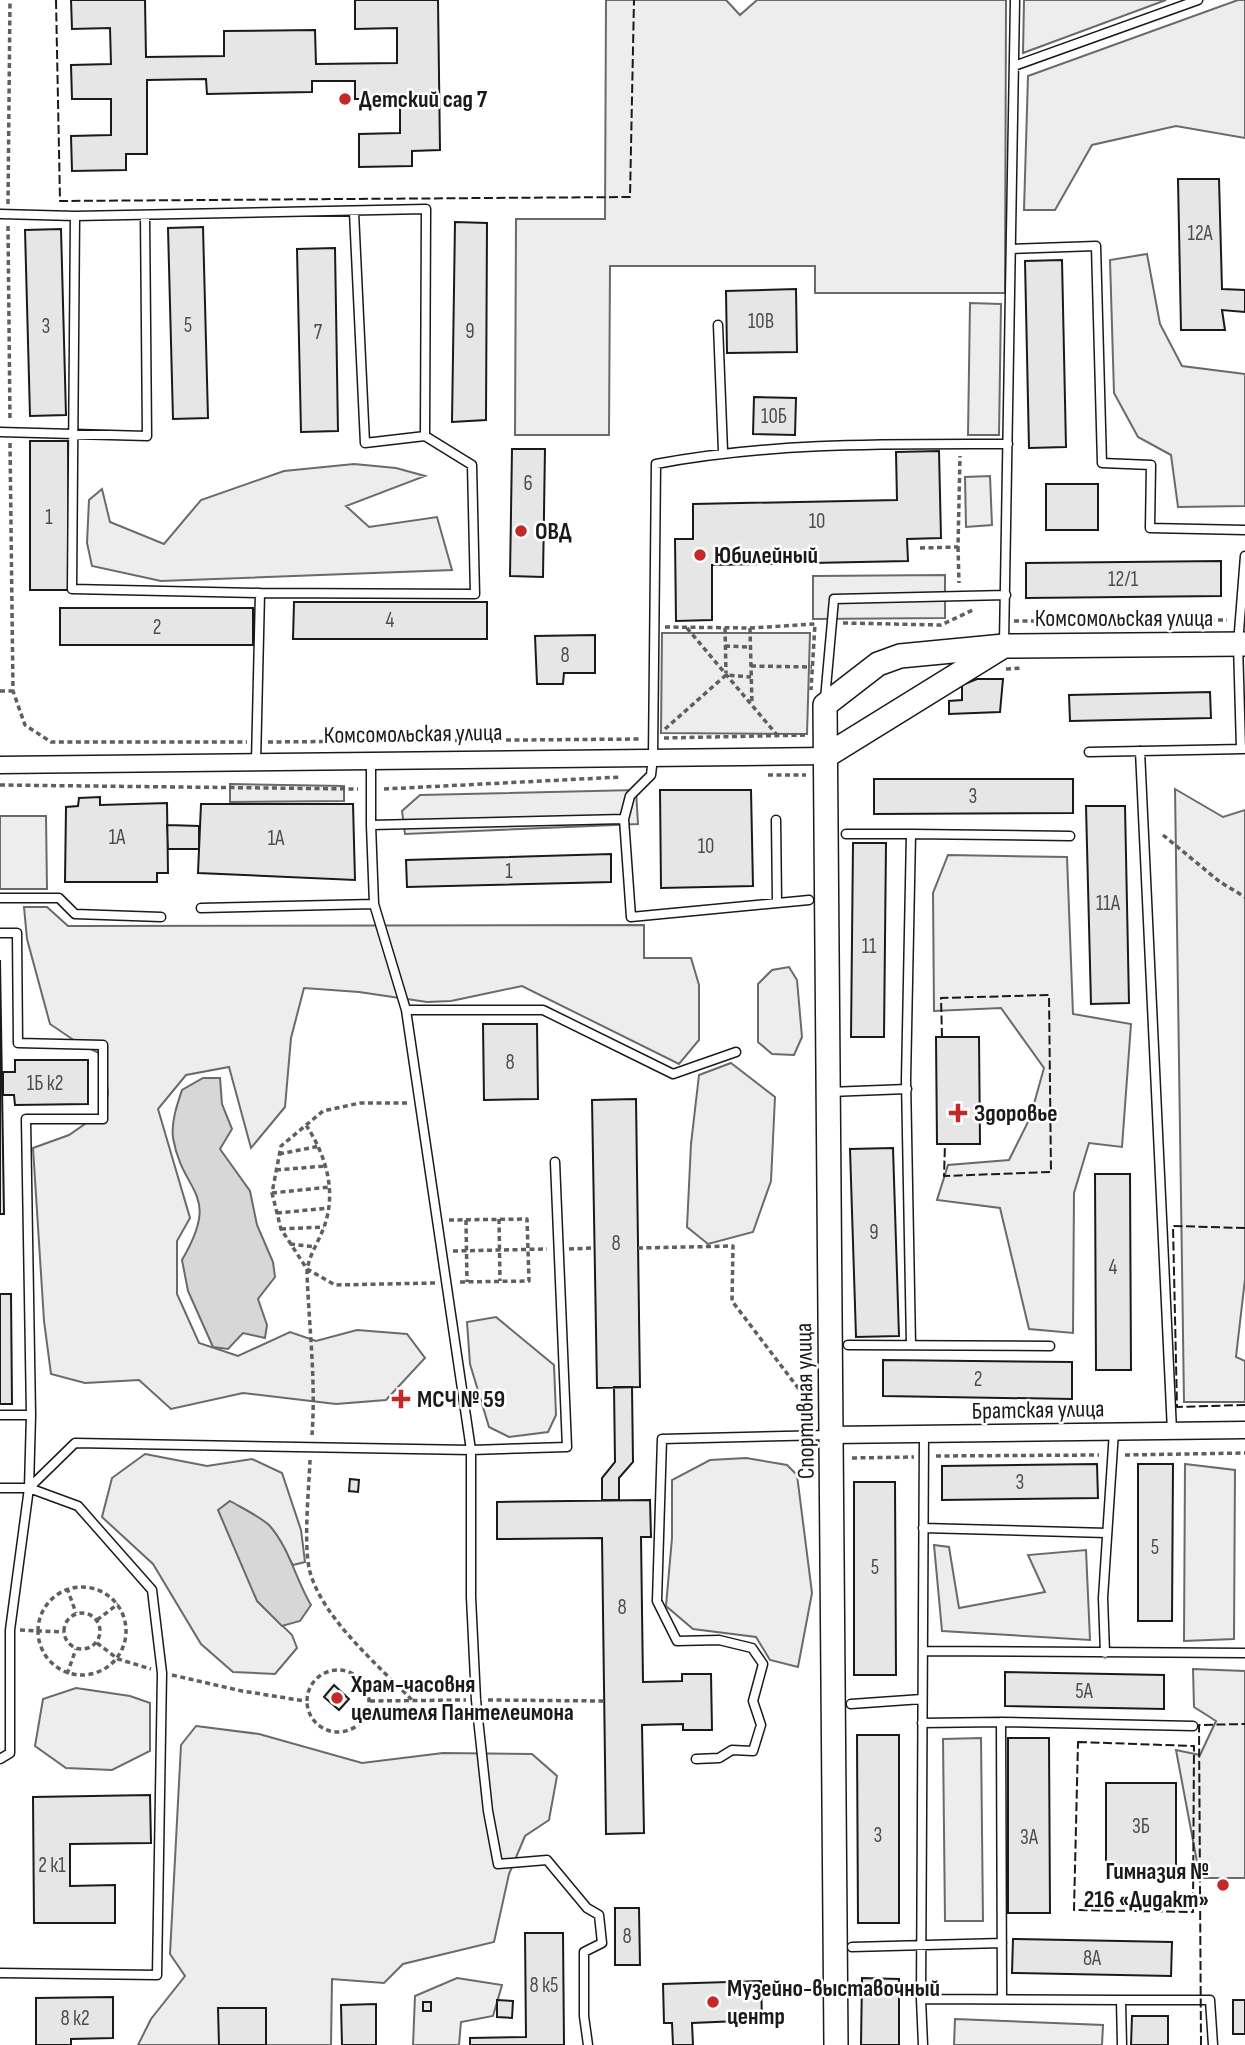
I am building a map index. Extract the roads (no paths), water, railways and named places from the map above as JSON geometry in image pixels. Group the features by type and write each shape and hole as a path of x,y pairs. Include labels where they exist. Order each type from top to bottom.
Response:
{"street":[{"name":"Комсомольская улица","path":"818,700 878,664 913,654 1004,646 1241,644"},
{"name":"Комсомольская улица","path":"0,765 826,756 1004,646"},
{"path":"913,654 930,667 930,692"},
{"path":"818,700 826,756"},
{"name":"Спортивная улица","path":"826,756 836,2045"},
{"name":"Братская улица","path":"831,1435 1245,1430"}],"lane":[{"path":"1004,646 1016,0"},
{"path":"1014,66 1198,0"},
{"path":"4,214 75,216 426,209 425,436"},
{"path":"75,216 72,589 260,593 475,593 472,465 425,436 365,443 354,212"},
{"path":"0,432 147,436 145,215"},
{"path":"1012,249 1096,246 1101,463 1151,465 1150,528 1245,530"},
{"path":"718,325 723,451"},
{"path":"809,900 632,917 624,820 630,796 651,775 653,757 656,464 723,451 823,444 1008,444"},
{"path":"1088,752 1243,749 1240,620 1245,556"},
{"path":"256,762 260,593"},
{"path":"818,700 834,599 1006,595"},
{"path":"1140,751 1172,1431"},
{"path":"371,760 374,904 406,1010 471,1450 471,1597 476,1700 488,1811 498,1864 547,1860 587,1908 599,1915 602,1943 584,1952 584,2016 588,2045"},
{"path":"371,825 624,820"},
{"path":"776,820 778,901"},
{"path":"911,834 907,1089 911,1345"},
{"path":"846,835 1070,836"},
{"path":"0,898 59,898 75,914 161,917"},
{"path":"201,908 374,904"},
{"path":"0,933 17,933 18,1043 103,1045 103,1119 26,1119 31,1415 29,1488 10,1630 10,1754 0,1759"},
{"path":"406,1010 543,1010 673,1074 736,1052"},
{"path":"829,1092 907,1089"},
{"path":"29,1488 75,1443 471,1450 568,1447 555,1162"},
{"path":"848,1345 1050,1346"},
{"path":"0,1415 31,1415"},
{"path":"1105,1653 1103,1598 1114,1431"},
{"path":"923,2045 921,1946 924,1434"},
{"path":"696,1759 719,1758 732,1750 752,1751 761,1725 753,1701 763,1664 752,1648 719,1640 677,1641 657,1601 662,1439 831,1435"},
{"path":"0,1488 29,1488 78,1506 152,1590 162,1673 157,1975 0,1973"},
{"path":"923,1528 1107,1533"},
{"path":"923,1651 1245,1653"},
{"path":"850,1704 922,1699"},
{"path":"1001,1722 1002,2000"},
{"path":"922,1723 1193,1726"},
{"path":"852,1947 1002,1943"},
{"path":"921,1999 1210,2000 1213,2045"},
{"path":"1121,2000 1122,2045"}],"place":[{"name":"Детский сад 7","path":"345,99"},
{"name":"ОВД","path":"521,531"},
{"name":"Юбилейный","path":"700,555"},
{"name":"Здоровье","path":"958,1113"},
{"name":"МСЧ № 59","path":"401,1399"},
{"name":"Храм-часовня целителя Пантелеимона","path":"337,1698"},
{"name":"Гимназия № 216 «Дидакт»","path":"1223,1885"},
{"name":"Музейно-выставочный центр","path":"713,2002"}]}
